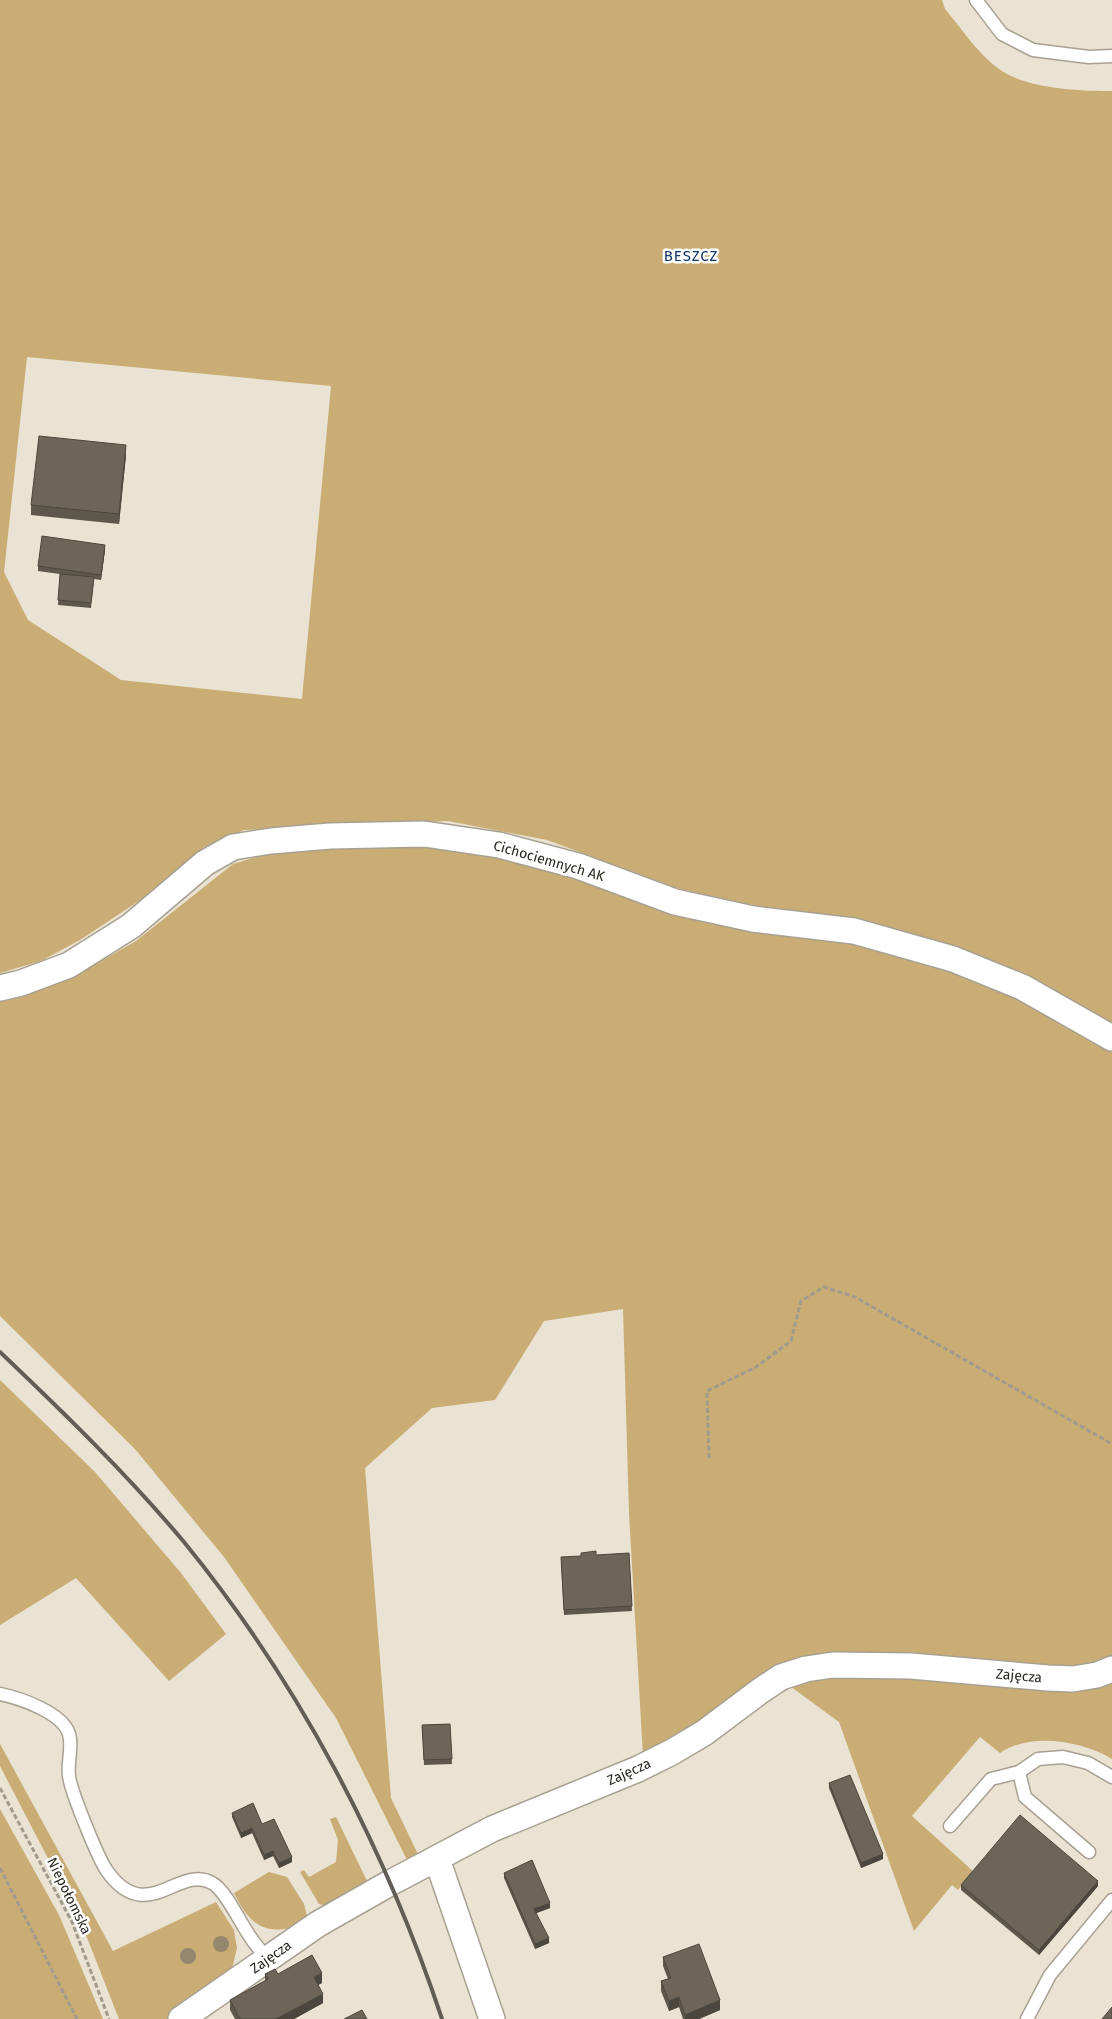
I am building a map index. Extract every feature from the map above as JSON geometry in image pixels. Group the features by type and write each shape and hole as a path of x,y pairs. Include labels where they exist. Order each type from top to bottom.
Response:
{"street":[{"name":"Cichociemnych AK","path":"0,988 48,974 92,950 131,926 205,863 232,847 271,841 330,836 424,834 499,845 578,866 675,902 753,919 854,931 954,959 1022,986 1112,1038"},
{"name":"Zajęcza","path":"181,2019 326,1920 390,1882 492,1829 638,1769 672,1752 704,1733 760,1691 781,1678 806,1668 833,1665 910,1666 1072,1679 1097,1675 1112,1669"},
{"path":"437,1859 492,2019"}],"lane":[{"path":"976,0 1002,34 1033,50 1089,57 1112,56"},
{"path":"0,1694 54,1715 64,1724 70,1736 69,1776 74,1794 106,1869 119,1885 137,1894 159,1894 189,1880 201,1879 213,1883 221,1891 252,1940 268,1959"},
{"path":"950,1826 991,1779 1019,1772 1038,1759 1063,1757 1088,1763 1112,1777"},
{"path":"1019,1772 1025,1797 1089,1852"},
{"path":"1027,2019 1050,1975 1112,1900"}],"path":[{"path":"709,1458 706,1391 756,1366 790,1341 801,1301 824,1287 856,1297 1112,1444"},
{"name":"Niepołomska","path":"0,1788 72,1922 110,2019"},
{"path":"0,1868 78,2019"}],"shaded area":[{"path":"0,0 942,0 945,9 977,48 991,63 1010,76 1054,88 1112,91 1112,1026 852,918 758,906 680,889 547,840 448,821 244,830 204,847 163,885 80,940 41,961 0,973","holes":["27,357 331,386 302,699 121,680 28,620 4,572"]},
{"path":"439,847 493,852 550,869 638,901 710,924 854,943 953,971 1020,1000 1112,1051 1112,1659 1084,1668 826,1656 643,1756 629,1513 623,1309 544,1321 495,1400 432,1408 365,1468 391,1798 426,1871 415,1876 336,1718 224,1557 135,1449 0,1316 0,998 26,995 80,973 136,941 233,864 266,854 330,848"},
{"path":"0,1380 95,1472 181,1573 226,1634 169,1681 76,1578 0,1625"},
{"path":"808,1671 1112,1672 1112,1759 1086,1748 1056,1741 1041,1741 1012,1746 1000,1753 980,1737 912,1816 974,1872 958,1890 952,1885 914,1931 839,1722 783,1681"},
{"path":"0,1744 113,1951 216,1902 234,1930 237,1948 233,1965 223,1982 168,2019 119,2019 80,1920 0,1766"},
{"path":"0,1809 59,1915 103,2019 0,2019"},
{"path":"336,1817 369,1885 326,1906 319,1904 300,1872 304,1870 309,1877 336,1862 338,1840 330,1819"},
{"path":"269,1872 287,1877 304,1904 307,1916 298,1926 275,1930 266,1928 253,1921 238,1901 234,1893"}],"building":[{"path":"39,436 126,445 119,514 31,505"},
{"path":"42,536 105,545 101,575 38,566"},
{"path":"60,574 94,577 91,603 58,600"},
{"path":"596,1551 596,1555 629,1553 632,1606 564,1610 561,1557 581,1556 581,1553"},
{"path":"450,1724 452,1759 424,1760 422,1725"},
{"path":"850,1775 883,1854 861,1863 829,1783"},
{"path":"253,1803 262,1824 274,1819 292,1857 279,1863 273,1851 264,1855 252,1828 241,1833 232,1813"},
{"path":"1020,1815 1098,1881 1039,1950 961,1885"},
{"path":"532,1860 550,1903 534,1909 549,1938 535,1944 504,1873"},
{"path":"699,1944 720,2000 685,2015 679,1997 669,2001 661,1981 671,1978 663,1957"},
{"path":"312,1955 322,1973 314,1977 323,1994 276,2019 240,2019 230,2000 268,1979 265,1974 275,1969 278,1974"},
{"path":"1112,2007 1112,2019 1102,2019"},
{"path":"362,2010 367,2019 344,2019"}],"railway":[{"path":"0,1352 95,1444 140,1492 184,1542 226,1596 265,1652 335,1769 366,1830 394,1892 442,2019"}],"district":[{"name":"BESZCZ","path":"691,256"}]}
